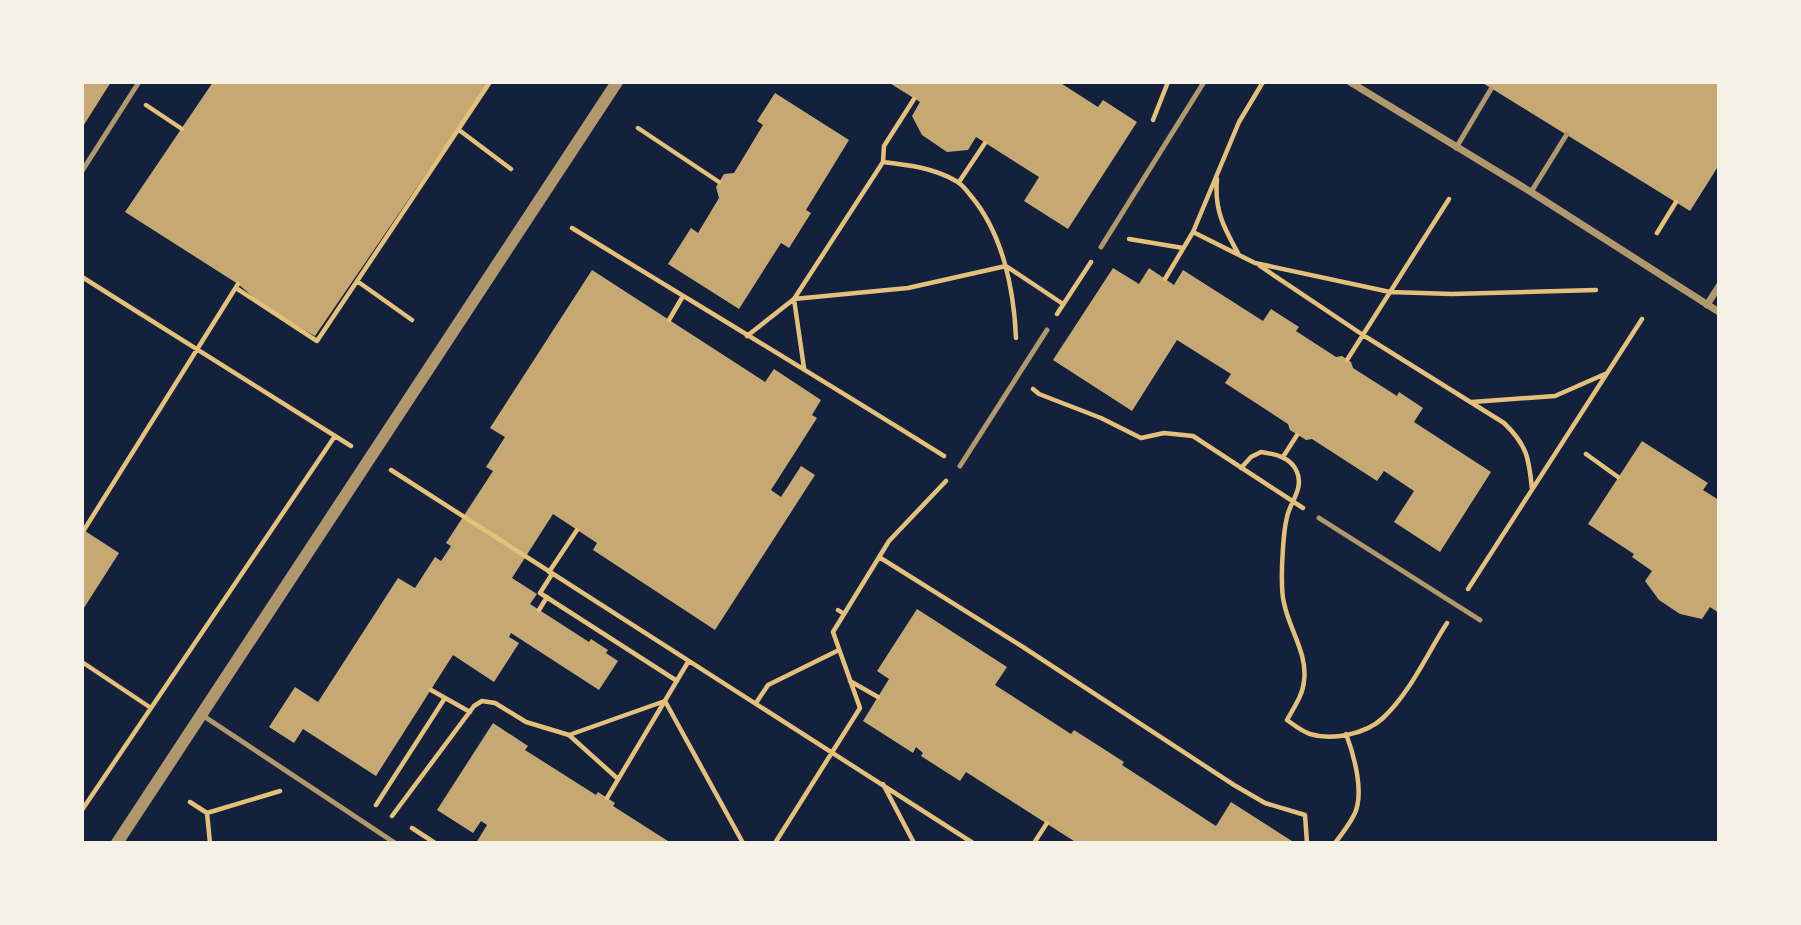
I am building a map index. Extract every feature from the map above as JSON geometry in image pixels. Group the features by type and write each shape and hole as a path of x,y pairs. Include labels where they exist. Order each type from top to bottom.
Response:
{"street":[{"path":"117,843 617,82"},
{"path":"1350,82 1531,192 1719,312"},
{"path":"1707,304 1719,286"}],"lane":[{"path":"82,171 139,82"},
{"path":"1101,247 1204,82"},
{"path":"1456,148 1491,89"},
{"path":"1531,192 1567,134"},
{"path":"960,466 1047,330"},
{"path":"1319,518 1480,620"},
{"path":"201,715 395,843"}],"path":[{"path":"84,530 237,286 317,341 491,82"},
{"path":"1165,279 1193,232 1239,122 1263,82"},
{"path":"130,95 182,129"},
{"path":"747,336 794,299 884,162 884,146 914,99"},
{"path":"638,128 719,182"},
{"path":"459,130 511,169"},
{"path":"959,182 985,143"},
{"path":"884,162 923,167 959,182 984,211 1006,265 1014,317 1018,374 1038,394 1101,418 1141,438 1164,432 1193,436 1319,518"},
{"path":"1218,171 1215,199 1222,222 1239,255"},
{"path":"1347,360 1449,199"},
{"path":"1657,233 1676,202"},
{"path":"572,228 960,466 889,541 833,632 860,708 775,843"},
{"path":"1193,232 1255,262 1363,335 1504,423 1518,437 1529,458 1532,490"},
{"path":"1108,235 1183,248"},
{"path":"1047,330 1101,247"},
{"path":"1255,262 1390,292 1452,294 1596,290"},
{"path":"794,299 908,288 1006,265 1063,304"},
{"path":"82,277 335,436 82,810"},
{"path":"357,281 411,320"},
{"path":"669,320 683,296"},
{"path":"794,299 804,369"},
{"path":"1471,402 1555,396 1606,374"},
{"path":"1283,457 1297,435"},
{"path":"1241,468 1251,457 1261,452 1283,457 1297,472 1299,486 1294,503"},
{"path":"1586,454 1618,477"},
{"path":"436,499 973,843"},
{"path":"577,530 540,593 677,681"},
{"path":"879,557 1234,785 1265,803 1305,815 1307,843"},
{"path":"539,610 547,597"},
{"path":"838,610 844,614"},
{"path":"756,703 768,685 839,650"},
{"path":"82,662 151,708"},
{"path":"607,798 688,662"},
{"path":"850,681 878,697"},
{"path":"431,690 470,712"},
{"path":"376,805 444,698"},
{"path":"380,833 470,712 482,701 495,703 526,722 569,735 618,779"},
{"path":"569,735 665,701"},
{"path":"665,701 743,843"},
{"path":"1335,843 1356,813 1356,761 1346,734"},
{"path":"190,802 207,813 306,784"},
{"path":"883,784 914,843"},
{"path":"207,813 210,843"},
{"path":"1034,843 1047,823"}],"building":[{"path":"82,82 111,82 82,128"},
{"path":"213,82 489,82 315,336 267,309 238,284 125,212"},
{"path":"888,82 1059,82 1098,107 1103,100 1137,122 1068,229 1024,201 1039,177 976,137 968,150 947,152 922,135 912,116 920,102"},
{"path":"1481,82 1719,82 1719,165 1690,211"},
{"path":"775,93 849,140 806,210 811,213 789,248 781,243 739,309 668,264 691,228 698,233 719,198 716,187 724,174 734,173 763,125 757,121"},
{"path":"1113,268 1139,284 1149,268 1174,285 1183,270 1263,321 1271,309 1299,327 1296,331 1336,357 1342,356 1351,362 1353,368 1397,396 1399,392 1423,408 1414,422 1491,472 1440,552 1394,522 1414,491 1384,471 1377,481 1312,439 1306,440 1290,430 1288,424 1225,383 1231,374 1177,340 1132,411 1053,360"},
{"path":"592,270 765,382 774,369 821,400 812,415 817,418 771,490 781,497 801,466 815,475 715,630 593,550 597,543 553,514 512,578 537,594 530,604 589,642 591,639 608,650 606,653 618,661 599,690 511,633 509,637 519,643 494,682 453,655 376,776 303,729 294,743 269,727 295,687 318,702 398,578 415,588 435,557 441,561 451,546 446,543 493,471 486,467 505,437 490,428"},
{"path":"1642,441 1708,483 1703,490 1719,500 1719,613 1710,607 1702,619 1680,614 1659,600 1645,581 1652,571 1632,557 1634,554 1588,524"},
{"path":"82,529 119,553 82,611"},
{"path":"917,609 1007,667 995,685 1071,734 1074,730 1124,762 1122,765 1216,826 1231,802 1295,843 1077,843 966,772 960,781 921,756 923,753 916,747 913,753 863,721 889,679 877,671"},
{"path":"493,723 528,746 525,750 596,795 598,792 615,803 613,806 671,843 476,843 487,825 481,821 473,833 437,810"}]}
